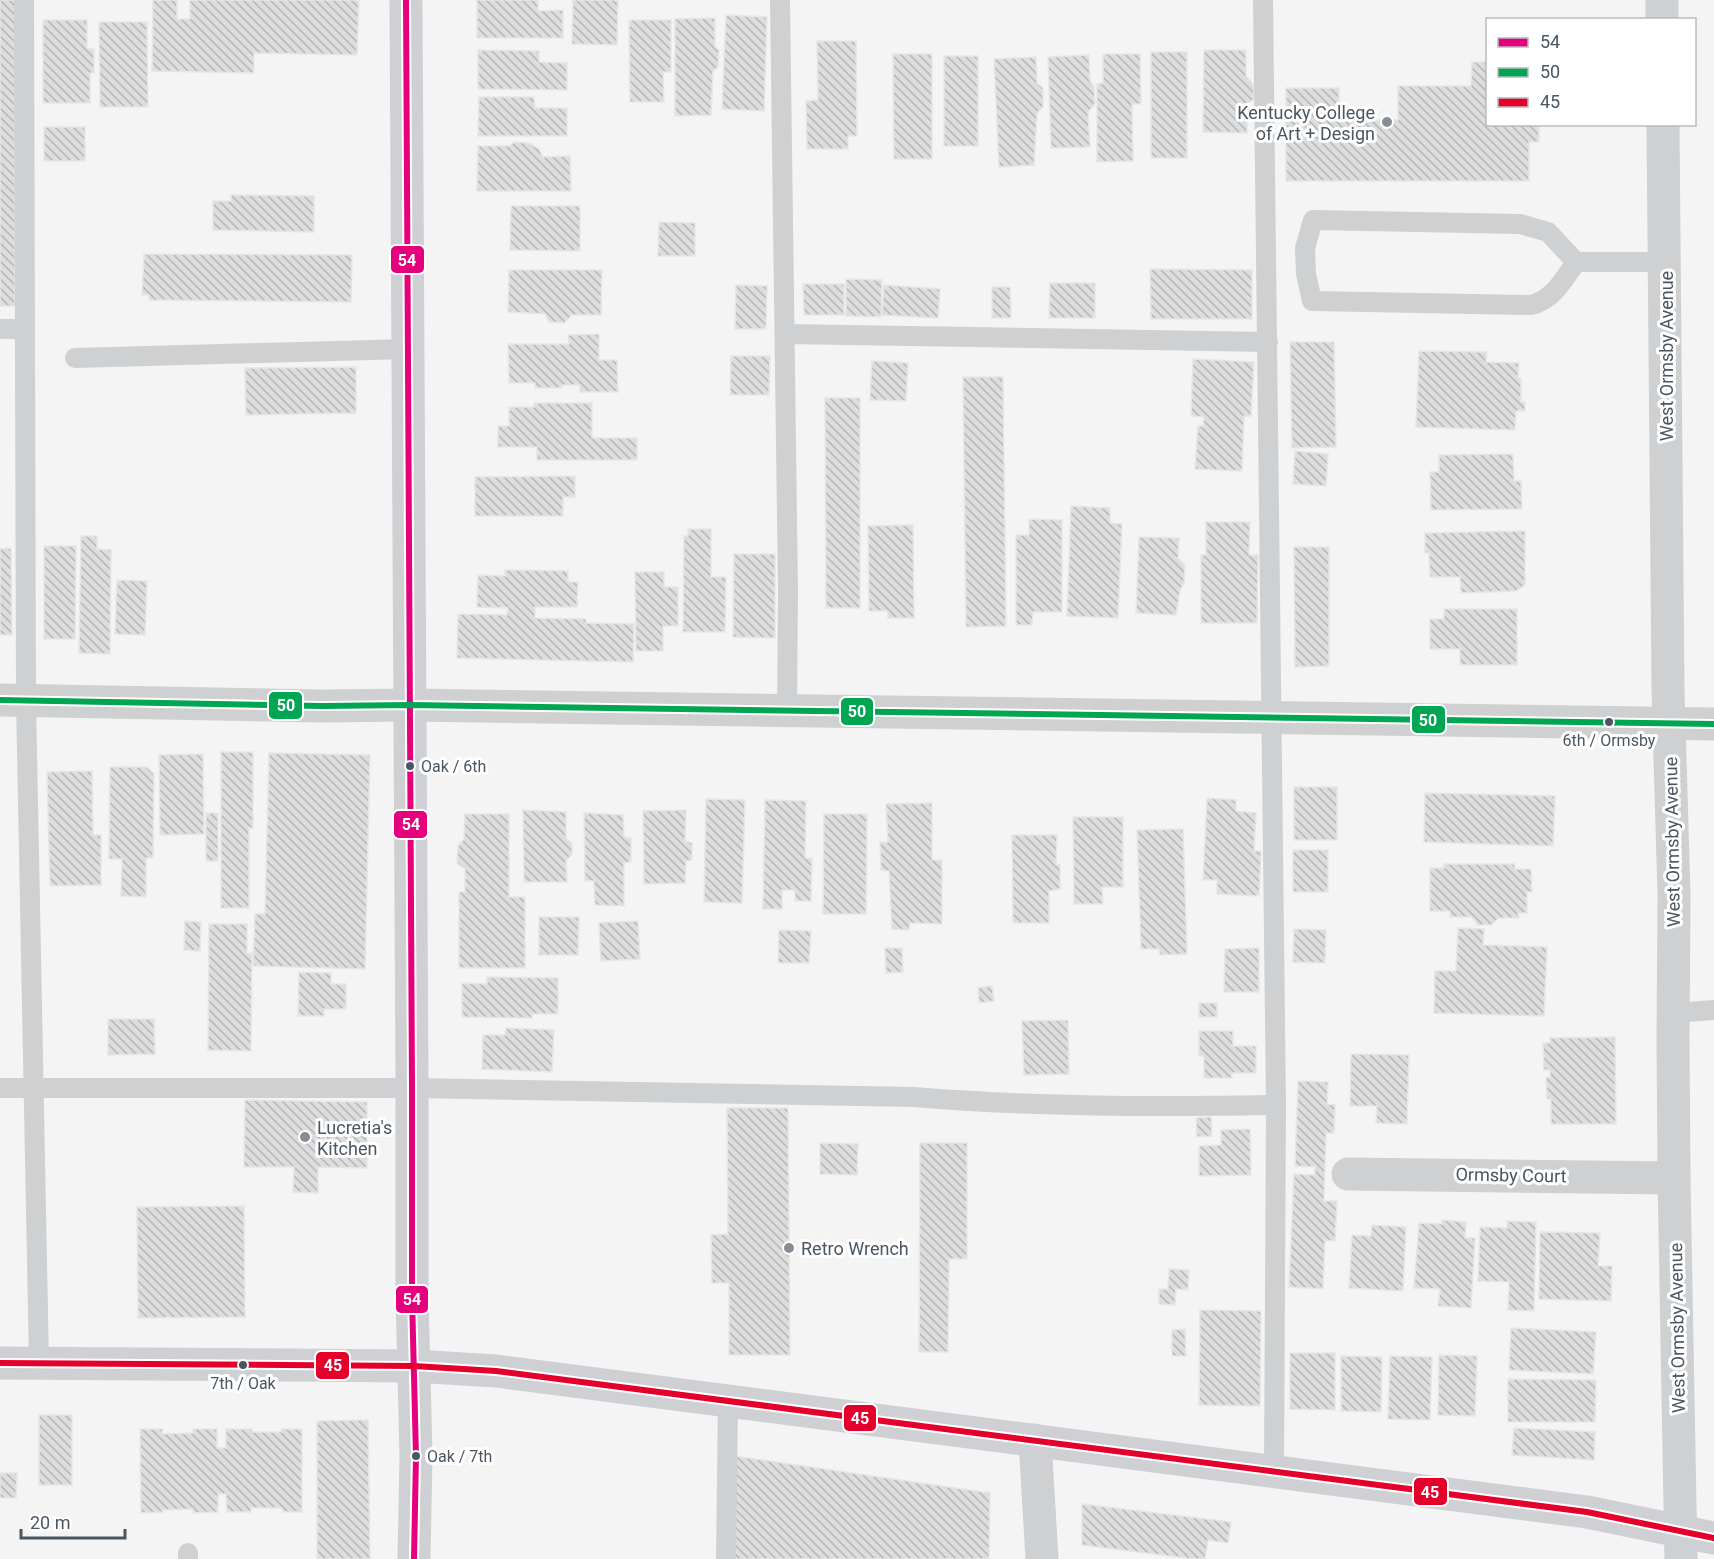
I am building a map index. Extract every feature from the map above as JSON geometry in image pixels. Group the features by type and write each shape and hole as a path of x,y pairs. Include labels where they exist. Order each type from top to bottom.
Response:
{"street":[{"path":"406,0 412,1296 416,1456 414,1559"},
{"path":"1662,0 1662,18"},
{"name":"West Ormsby Avenue","path":"1663,126 1669,724 1674,894 1674,1178 1681,1545"},
{"path":"13,700 1714,724"},
{"name":"Ormsby Court","path":"1348,1174 1674,1178"},
{"path":"0,1363 414,1366 496,1371 1587,1512 1681,1545 1714,1538"},
{"path":"1035,1440 1042,1559"}],"lane":[{"path":"24,0 25,329 13,700 34,1089 39,1363"},
{"path":"780,0 788,579 787,711"},
{"path":"1263,0 1276,1105 1274,1471"},
{"path":"1576,262 1549,297 1540,303 1531,305 1312,301 1306,274 1305,248 1312,220 1520,224 1548,232 1576,262 1665,262"},
{"path":"0,329 25,329"},
{"path":"784,334 1268,342"},
{"path":"75,358 408,349"},
{"path":"1673,1013 1714,1010"},
{"path":"0,1088 412,1088 914,1097 968,1102 1103,1105 1276,1105"},
{"path":"726,1559 728,1401"}],"building":[{"path":"0,0 15,0 15,306 0,306"},
{"path":"153,0 177,0 177,19 190,19 190,0 359,0 357,55 254,53 254,73 152,71"},
{"path":"477,0 538,0 538,11 563,10 563,38 477,38"},
{"path":"573,0 618,0 617,45 572,44"},
{"path":"726,15 767,17 764,111 722,109"},
{"path":"715,18 715,47 719,50 718,67 713,71 711,115 675,116 675,19"},
{"path":"43,20 87,20 87,48 94,49 94,73 90,73 90,103 43,103"},
{"path":"629,20 671,20 671,72 663,72 664,102 630,102"},
{"path":"99,22 147,22 148,107 100,107"},
{"path":"817,41 856,41 857,136 848,136 848,149 807,149 806,101 818,100"},
{"path":"478,50 539,51 539,62 567,63 567,90 478,89"},
{"path":"1204,50 1246,50 1246,76 1254,85 1254,99 1247,104 1247,133 1203,132"},
{"path":"1151,52 1187,52 1187,158 1151,158"},
{"path":"893,54 932,54 932,159 894,159"},
{"path":"1103,54 1140,54 1141,104 1132,104 1133,161 1097,162 1097,84 1103,83"},
{"path":"1089,55 1090,81 1094,87 1095,104 1088,112 1090,147 1051,148 1048,57"},
{"path":"944,56 978,56 978,146 944,146"},
{"path":"1036,57 1037,83 1043,88 1043,107 1037,113 1034,165 999,167 994,59"},
{"name":"Kentucky College of Art + Design","path":"1472,62 1486,62 1486,126 1539,126 1539,142 1529,142 1529,181 1286,181 1286,88 1339,88 1339,120 1398,120 1398,86 1471,86"},
{"path":"479,97 534,97 535,108 567,108 567,136 478,136"},
{"path":"44,127 85,127 85,161 44,161"},
{"path":"514,142 529,143 539,149 543,157 570,156 571,191 477,191 478,146 510,146"},
{"path":"231,195 314,196 314,232 213,230 213,201 231,201"},
{"path":"511,206 580,206 580,251 510,250"},
{"path":"659,222 695,223 695,256 658,256"},
{"path":"144,254 352,255 351,302 149,300 149,295 142,295"},
{"path":"1150,269 1252,270 1252,319 1151,319"},
{"path":"509,270 602,270 601,315 572,315 564,323 549,322 545,314 508,312"},
{"path":"846,279 882,280 881,317 846,316"},
{"path":"1050,283 1095,283 1095,318 1049,318"},
{"path":"803,284 844,284 844,315 804,315"},
{"path":"736,285 767,286 766,329 735,329"},
{"path":"884,285 940,289 938,318 882,315"},
{"path":"992,287 1010,287 1011,318 992,318"},
{"path":"599,334 599,360 617,360 618,392 580,392 580,385 535,388 535,383 509,383 508,344 569,344 568,335"},
{"path":"1290,342 1334,342 1336,447 1292,448"},
{"path":"1419,351 1487,352 1486,362 1519,363 1521,402 1525,402 1525,411 1516,411 1515,430 1416,427"},
{"path":"731,356 770,356 769,395 730,395"},
{"path":"1193,359 1254,362 1251,416 1244,416 1242,471 1195,469 1198,426 1203,426 1204,417 1191,416"},
{"path":"872,361 908,363 906,401 870,400"},
{"path":"356,367 356,413 246,415 245,368"},
{"path":"963,377 1003,377 1006,626 966,627"},
{"path":"825,398 860,398 860,608 826,608"},
{"path":"534,403 592,403 592,438 637,438 637,460 537,460 537,447 498,447 498,426 509,426 509,407 534,407"},
{"path":"1295,451 1328,454 1326,486 1293,484"},
{"path":"1513,454 1514,481 1521,481 1522,509 1431,510 1430,472 1439,472 1439,455"},
{"path":"575,476 575,497 563,497 563,516 475,516 475,477"},
{"path":"1071,506 1110,508 1110,523 1122,524 1118,618 1067,616"},
{"path":"1029,519 1062,520 1062,612 1033,612 1032,625 1016,625 1016,535 1029,535"},
{"path":"1206,522 1250,522 1249,555 1258,555 1257,623 1201,623 1201,555 1206,555"},
{"path":"913,525 914,618 888,618 888,611 869,611 868,526"},
{"path":"688,529 711,529 711,577 726,577 725,632 683,632 684,536 688,536"},
{"path":"1525,531 1525,585 1516,591 1461,593 1460,577 1430,577 1429,553 1425,553 1425,533"},
{"path":"81,536 97,536 97,549 111,550 110,654 79,653"},
{"path":"1139,537 1179,538 1178,558 1185,565 1184,583 1180,590 1176,615 1136,613"},
{"path":"44,546 76,546 75,639 44,639"},
{"path":"1294,547 1329,547 1329,666 1295,667"},
{"path":"11,548 12,635 0,635 0,549"},
{"path":"734,554 775,554 775,638 733,637"},
{"path":"505,570 568,571 568,582 578,582 577,607 535,607 535,618 586,619 586,623 634,624 633,662 457,658 458,614 507,615 508,608 477,607 478,575 505,576"},
{"path":"635,572 664,572 664,587 678,587 678,626 663,626 663,651 636,651"},
{"path":"117,580 147,581 145,635 115,634"},
{"path":"1444,609 1517,609 1517,665 1460,665 1460,649 1430,649 1430,619 1444,619"},
{"path":"221,752 253,752 253,828 249,828 249,908 221,908"},
{"path":"269,753 370,755 365,969 253,966 255,914 265,914"},
{"path":"203,754 204,834 160,835 159,755"},
{"path":"110,767 147,767 154,774 153,858 146,858 146,897 121,896 122,859 109,859"},
{"path":"92,771 93,835 101,835 101,885 50,886 47,772"},
{"path":"1294,787 1337,787 1337,840 1294,840"},
{"path":"1425,793 1555,796 1553,846 1424,842"},
{"path":"1207,798 1236,800 1236,811 1256,813 1254,851 1261,851 1259,896 1217,894 1217,880 1203,880"},
{"path":"706,799 745,800 742,903 704,902"},
{"path":"765,800 806,801 805,858 812,858 811,901 795,901 795,890 782,890 782,909 763,909"},
{"path":"932,803 932,860 942,860 942,924 910,923 909,930 892,929 889,871 881,870 880,842 888,842 886,804"},
{"path":"523,810 566,812 566,838 572,843 572,854 566,861 567,882 524,882"},
{"path":"686,810 685,841 692,843 692,860 686,861 685,883 644,884 643,811"},
{"path":"206,813 218,813 218,861 206,861"},
{"path":"584,813 623,815 624,837 631,838 631,862 624,863 624,906 595,905 594,881 585,881"},
{"path":"465,814 509,814 509,897 525,897 525,968 459,968 459,892 465,892 465,869 457,863 458,846 464,839"},
{"path":"824,814 867,814 866,914 823,914"},
{"path":"1073,817 1123,817 1123,887 1102,887 1103,904 1074,904"},
{"path":"1183,829 1187,954 1160,955 1159,949 1141,949 1137,830"},
{"path":"1012,835 1057,835 1056,865 1060,864 1060,889 1049,891 1049,923 1013,923"},
{"path":"1293,850 1328,850 1328,892 1293,892"},
{"path":"1444,864 1515,864 1515,869 1531,869 1532,892 1527,892 1527,913 1518,913 1519,918 1499,918 1491,925 1478,925 1472,917 1450,917 1450,911 1430,911 1430,868 1444,868"},
{"path":"539,917 579,917 578,955 539,955"},
{"path":"185,921 201,922 200,951 184,950"},
{"path":"638,921 640,959 601,961 599,923"},
{"path":"209,924 247,924 247,954 252,953 251,1051 208,1050"},
{"path":"1458,928 1484,929 1483,945 1547,947 1544,1016 1434,1013 1435,971 1456,971"},
{"path":"1294,929 1326,930 1325,963 1293,962"},
{"path":"779,930 811,931 809,963 778,963"},
{"path":"885,948 902,948 903,972 886,973"},
{"path":"1259,948 1259,992 1224,992 1225,949"},
{"path":"299,972 331,973 331,984 346,984 346,1009 324,1009 324,1016 298,1016"},
{"path":"487,977 558,978 558,1014 532,1014 532,1018 462,1017 462,983 487,984"},
{"path":"992,986 994,1001 979,1003 978,988"},
{"path":"1199,1003 1217,1003 1217,1017 1199,1017"},
{"path":"108,1019 154,1019 155,1054 108,1055"},
{"path":"1068,1020 1069,1074 1024,1075 1022,1021"},
{"path":"506,1028 554,1030 552,1072 482,1069 483,1035 505,1035"},
{"path":"1199,1031 1233,1031 1233,1046 1256,1046 1256,1073 1232,1073 1232,1078 1204,1078 1204,1056 1199,1056"},
{"path":"1615,1037 1616,1124 1551,1124 1551,1099 1547,1099 1546,1077 1550,1077 1550,1070 1544,1070 1543,1043 1550,1043 1550,1038"},
{"path":"1351,1054 1409,1055 1407,1124 1376,1123 1377,1106 1350,1106"},
{"path":"1298,1081 1328,1082 1327,1104 1335,1105 1334,1133 1326,1133 1324,1201 1337,1201 1335,1241 1325,1240 1323,1289 1289,1287 1294,1174 1315,1175 1315,1167 1295,1166"},
{"path":"245,1100 367,1102 367,1168 318,1167 318,1193 293,1192 294,1167 244,1167"},
{"path":"727,1108 788,1108 790,1355 729,1355 729,1283 712,1283 711,1235 728,1234"},
{"path":"1211,1117 1212,1136 1197,1137 1196,1118"},
{"path":"1250,1129 1251,1175 1199,1176 1199,1146 1221,1145 1221,1130"},
{"path":"820,1143 858,1144 857,1175 820,1174"},
{"path":"920,1143 967,1143 967,1259 949,1259 948,1352 919,1352"},
{"path":"244,1206 245,1317 138,1318 137,1207"},
{"path":"1442,1220 1466,1222 1465,1238 1475,1238 1471,1308 1438,1306 1440,1289 1414,1288 1419,1223 1442,1224"},
{"path":"1507,1221 1536,1222 1534,1311 1508,1310 1509,1282 1478,1281 1480,1227 1507,1228"},
{"path":"1372,1225 1406,1227 1403,1291 1349,1288 1352,1235 1371,1236"},
{"path":"1540,1232 1600,1233 1598,1266 1612,1266 1611,1301 1539,1299"},
{"path":"1169,1269 1189,1270 1188,1290 1176,1289 1175,1305 1159,1304 1159,1289 1168,1289"},
{"path":"1200,1310 1261,1311 1260,1406 1199,1405"},
{"path":"1511,1328 1596,1332 1593,1374 1509,1370"},
{"path":"1185,1329 1186,1356 1172,1356 1172,1330"},
{"path":"1290,1353 1335,1353 1335,1410 1290,1409"},
{"path":"1439,1355 1477,1356 1475,1416 1438,1415"},
{"path":"1341,1356 1382,1357 1381,1412 1341,1411"},
{"path":"1390,1356 1432,1357 1430,1420 1388,1419"},
{"path":"1508,1379 1596,1380 1595,1422 1508,1422"},
{"path":"39,1415 72,1415 72,1485 39,1485"},
{"path":"368,1420 370,1559 317,1559 317,1421"},
{"path":"1514,1428 1595,1432 1594,1460 1512,1455"},
{"path":"140,1429 163,1429 162,1434 193,1433 193,1429 217,1429 217,1448 226,1448 226,1429 281,1432 282,1429 302,1429 302,1512 283,1512 282,1508 251,1508 251,1512 227,1512 226,1494 218,1494 218,1512 193,1513 193,1509 141,1513"},
{"path":"734,1456 990,1493 989,1559 735,1559"},
{"path":"0,1473 17,1473 16,1498 0,1498"},
{"path":"1082,1504 1231,1522 1228,1543 1208,1540 1205,1559 1082,1545"}],"transit line":[{"name":"54","path":"406,0 412,1296 416,1456 414,1559"},
{"name":"50","path":"0,700 1714,724"},
{"name":"45","path":"0,1363 414,1366 496,1371 1587,1512 1714,1538"}],"place":[{"name":"Kentucky College of Art + Design","path":"1387,122"},
{"name":"6th / Ormsby","path":"1609,722"},
{"name":"Oak / 6th","path":"410,766"},
{"name":"Lucretia's Kitchen","path":"305,1137"},
{"name":"Retro Wrench","path":"789,1248"},
{"name":"7th / Oak","path":"243,1365"},
{"name":"Oak / 7th","path":"416,1456"}]}
